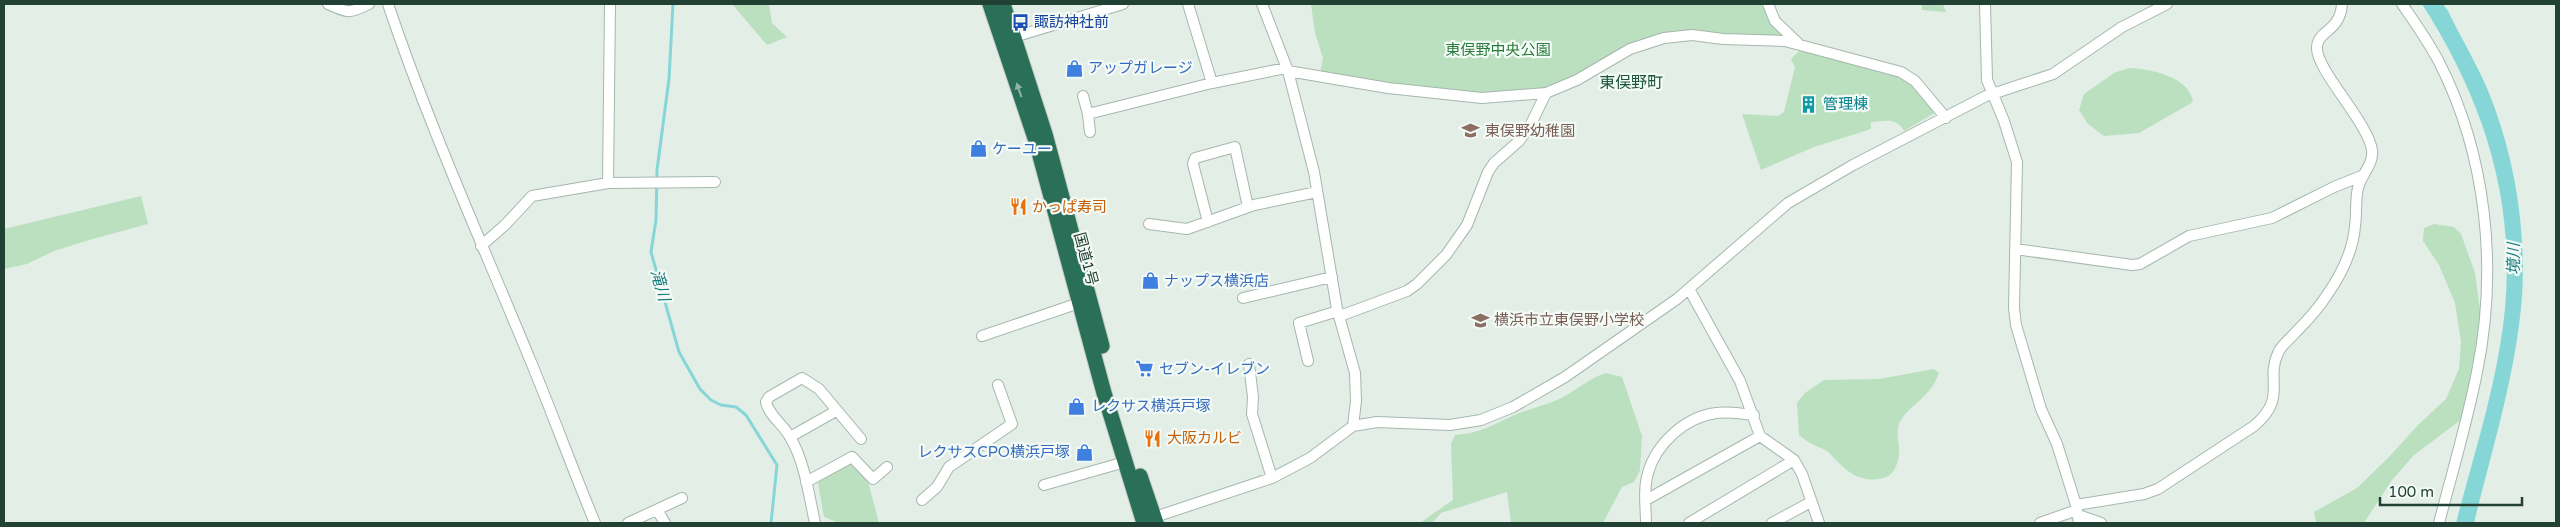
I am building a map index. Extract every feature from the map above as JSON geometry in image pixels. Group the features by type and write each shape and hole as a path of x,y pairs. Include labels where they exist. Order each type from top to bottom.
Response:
{"highway":[{"name":"国道1号","path":"990,4 1036,141 1079,303 1125,462 1149,521"},
{"name":"国道1号","path":"1003,4 1052,159 1149,521"}],"street":[{"path":"328,4 347,12 353,12 369,4"},
{"path":"388,4 407,59 481,246 531,362 595,523"},
{"path":"608,183 610,4"},
{"path":"1014,37 1123,4"},
{"path":"1188,4 1212,83"},
{"path":"1262,4 1287,70 1300,116 1317,192 1339,313 1356,384 1353,426"},
{"path":"1768,4 1775,21 1798,44"},
{"path":"1985,4 1985,68 1992,94 2004,121 2017,162 2016,325 2041,409 2057,444 2078,513 2101,523"},
{"path":"1149,521 1272,478 1310,458 1353,426 1378,422 1450,425 1480,420 1513,407 1565,377 1640,327 1689,289 1788,203 1853,165 1992,94 2053,74 2122,27 2167,4"},
{"path":"2040,523 2158,489 2242,434 2266,415 2275,392 2277,354 2327,295 2347,260 2354,235 2358,187 2371,163 2372,148 2366,133 2321,64 2316,49 2320,38 2335,26 2342,12 2342,4"},
{"path":"2402,4 2440,64 2465,128 2484,210 2488,250 2487,285 2477,372 2439,523"},
{"path":"1088,114 1212,83 1287,70 1388,88 1482,98 1546,94 1577,80 1630,49 1664,38 1692,35 1798,44 1908,75 1946,118"},
{"path":"1308,361 1299,323 1339,313 1407,291 1417,284 1446,255 1467,225 1488,172 1494,163 1519,141 1530,126 1546,94"},
{"path":"1083,96 1090,132"},
{"path":"1208,222 1193,164 1194,158 1235,147 1248,207"},
{"path":"2015,250 2132,265 2140,264 2189,236 2272,218 2334,187 2364,175"},
{"path":"481,246 532,196 608,183 715,182"},
{"path":"1149,224 1181,230 1248,207 1277,199 1317,192"},
{"path":"1243,298 1332,278"},
{"path":"1689,289 1740,381 1754,415 1760,436 1794,460 1802,474 1820,523"},
{"path":"982,336 1079,303"},
{"path":"1249,364 1253,397 1252,414 1272,478"},
{"path":"815,523 806,482 790,437 771,412 766,402 770,397 802,378 819,389 862,439"},
{"path":"922,500 937,487 949,467 1012,424 998,385"},
{"path":"790,437 836,410"},
{"path":"1646,523 1647,474 1664,442 1684,425 1717,412 1754,415"},
{"path":"1646,500 1760,436"},
{"path":"806,482 852,457 873,479 887,467"},
{"path":"1689,523 1794,460"},
{"path":"1044,485 1125,462"},
{"path":"628,523 682,498"},
{"path":"1772,523 1811,502"},
{"path":"657,510 665,523"}],"green space":[{"path":"732,4 769,4 772,23 787,37 767,45"},
{"name":"東俣野中央公園","path":"1311,4 1768,4 1799,44 1664,38 1546,93 1494,98 1320,74 1323,58 1315,33"},
{"path":"1922,4 1943,4 1946,12 1922,10"},
{"path":"1799,51 1859,60 1901,72 1940,110 1904,131 1894,122 1871,122 1871,129 1814,147 1761,170 1742,114 1778,116 1784,112 1795,67 1791,59"},
{"path":"2129,68 2148,70 2168,76 2185,86 2193,102 2139,133 2104,136 2088,124 2079,110 2084,94 2114,73"},
{"path":"141,196 148,224 89,240 54,251 27,264 4,269 4,229"},
{"path":"2434,224 2454,227 2461,234 2475,273 2483,332 2466,416 2414,455 2392,480 2364,523 2316,523 2314,512 2357,488 2446,399 2459,369 2461,342 2455,303 2439,265 2423,241 2424,228"},
{"path":"1934,369 1939,373 1931,389 1906,414 1899,424 1898,462 1893,472 1887,477 1870,479 1852,474 1826,451 1799,435 1797,403 1805,393 1824,380 1879,379"},
{"path":"1606,373 1622,377 1642,436 1640,470 1634,482 1622,487 1603,523 1511,523 1507,492 1441,513 1432,523 1420,523 1453,500 1451,444 1455,435 1481,430 1553,401"},
{"path":"851,461 867,478 879,523 839,523 824,517 818,483 832,471"}],"water":[{"name":"境川","path":"2422,4 2443,4 2484,82 2502,129 2508,152 2514,176 2521,224 2523,273 2519,326 2509,383 2474,523 2456,523 2486,413 2500,346 2506,299 2507,254 2503,210 2495,168 2466,84 2446,44"}],"waterway":[{"name":"滝川","path":"673,4 669,79 657,170 656,220 651,252 679,352 700,389 711,400 721,405 736,407 746,415 777,465 771,523"}],"place":[{"name":"諏訪神社前","path":"1020,22"},
{"name":"アップガレージ","path":"1074,68"},
{"name":"管理棟","path":"1809,104"},
{"name":"東俣野幼稚園","path":"1471,131"},
{"name":"ケーユー","path":"978,149"},
{"name":"かっぱ寿司","path":"1018,207"},
{"name":"ナップス横浜店","path":"1150,281"},
{"name":"横浜市立東俣野小学校","path":"1480,320"},
{"name":"セブン-イレブン","path":"1145,369"},
{"name":"レクサス横浜戸塚","path":"1077,406"},
{"name":"大阪カルビ","path":"1153,438"},
{"name":"レクサスCPO横浜戸塚","path":"1084,452"}],"district":[{"name":"東俣野町","path":"1631,82"}]}
